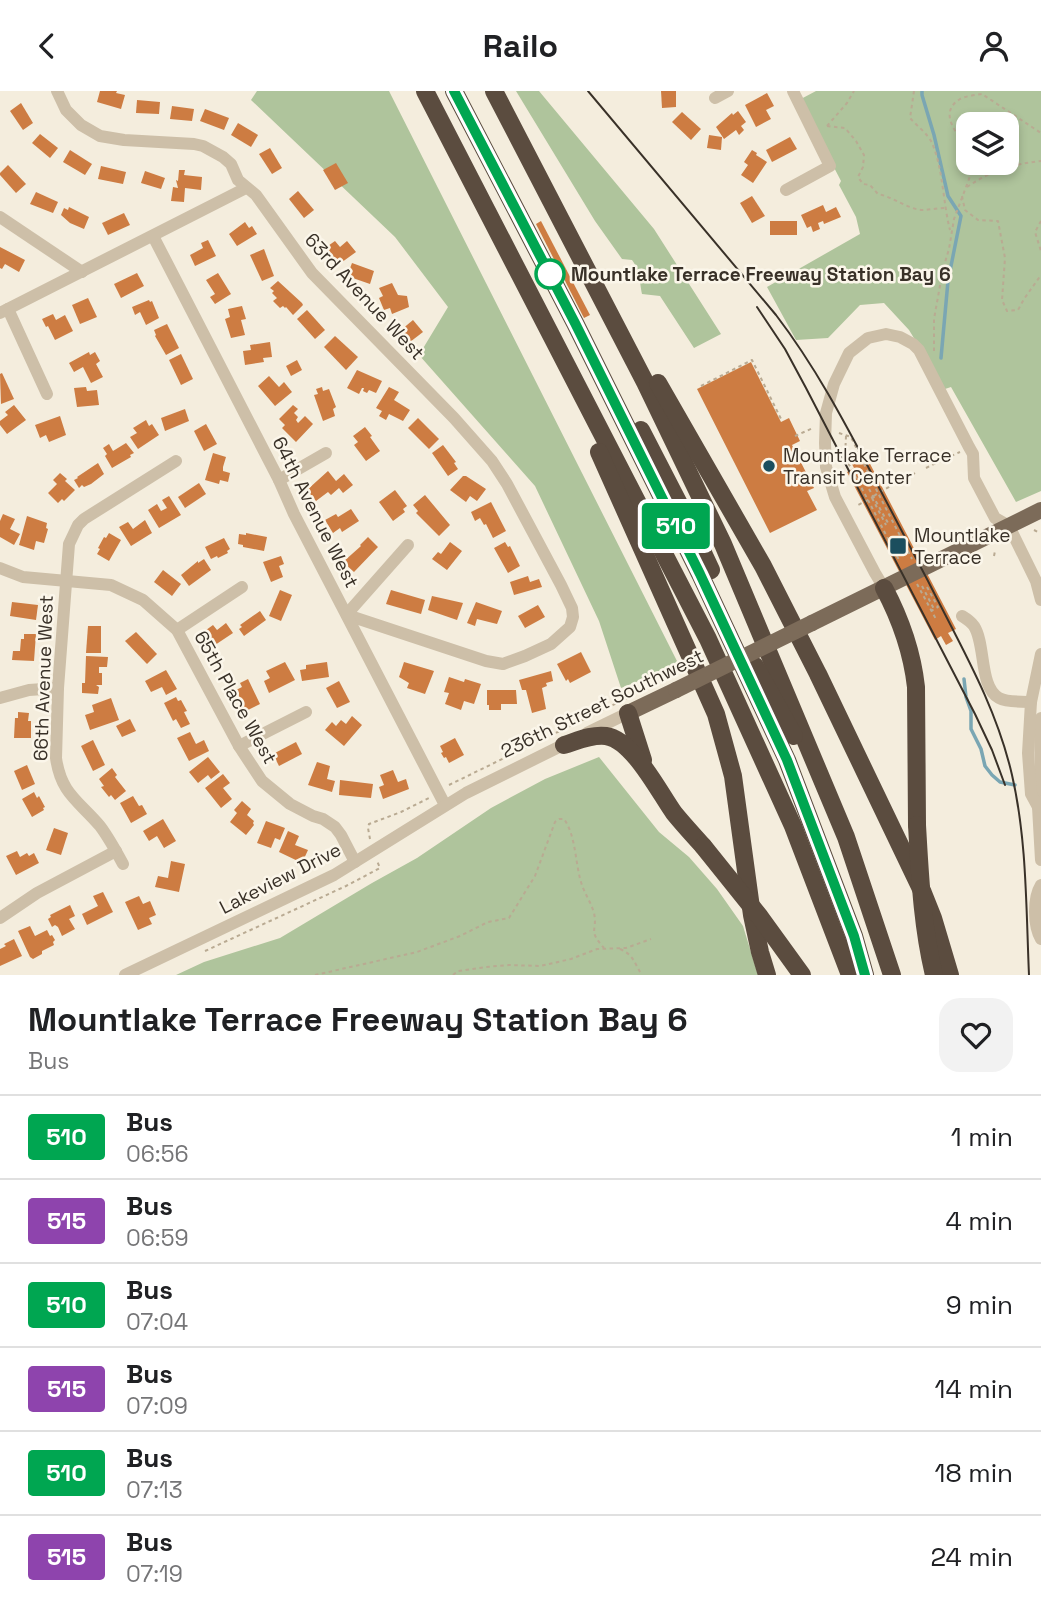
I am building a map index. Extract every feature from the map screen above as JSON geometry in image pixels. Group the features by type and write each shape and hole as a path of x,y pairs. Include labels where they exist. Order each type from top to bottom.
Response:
{"highway":[{"path":"425,91 708,639 793,826 850,975"},
{"path":"454,91 569,311 700,574 787,760 854,936 865,975"},
{"path":"466,91 691,527 760,675 836,813"},
{"path":"494,91 651,394 723,544 846,837 892,975"},
{"path":"536,171 763,566 923,893 950,975"},
{"path":"565,361 600,454 716,713 733,776 752,915 767,975"},
{"path":"884,588 905,632 914,667 921,901 933,975"},
{"path":"628,713 648,774"},
{"path":"564,745 594,736 605,736 613,738 628,749 673,811 760,917 802,975"}],"main road":[{"name":"236th Street Southwest","path":"628,713 1041,510"}],"street":[{"name":"63rd Avenue West","path":"57,91 66,110 81,125 100,136 202,146 231,164 238,180 256,195 312,273 454,418 492,461 561,585 572,608 573,617 570,627 551,644 503,664 443,648 347,614"},
{"path":"715,98 728,91"},
{"path":"786,190 830,166 793,91"},
{"path":"47,394 4,311 246,188"},
{"path":"0,217 82,272"},
{"name":"64th Avenue West","path":"153,236 445,805"},
{"path":"884,588 832,491 828,479 825,443 831,394 849,353 867,338 886,334 900,337 919,350 970,447 974,478 995,519 1009,526 1041,596"},
{"path":"279,480 326,453"},
{"path":"66,582 69,544 78,525 176,461"},
{"path":"347,614 408,545"},
{"name":"66th Avenue West","path":"0,568 23,577 66,582 58,688 56,758 60,778 73,799 100,827 123,864"},
{"name":"65th Place West","path":"66,582 111,585 144,600 177,630 239,747 262,781 290,804 335,827 355,862"},
{"path":"177,630 242,587"},
{"path":"962,616 973,624 978,633 988,684 993,692 999,698 1009,701 1031,702"},
{"path":"1040,798 1031,794 1028,753 1031,702 1041,654"},
{"path":"0,698 29,690 58,688"},
{"path":"239,747 306,712"},
{"name":"236th Street Southwest","path":"445,805 628,713"},
{"path":"1041,718 1041,860"},
{"name":"Lakeview Drive","path":"125,975 334,876 445,805"},
{"path":"0,918 37,893 116,851"},
{"path":"1041,885 1036,893 1038,933 1041,939"}],"path":[{"path":"854,91 827,126 845,128 856,141 864,155 863,167 858,177 863,184 870,184 878,194 921,210 945,208"},
{"path":"914,91 910,118 931,140 951,233"},
{"path":"979,91 1041,133"},
{"path":"956,132 949,118 951,109 960,99 982,94"},
{"path":"934,357 934,319 954,219 962,195 983,176 994,171 1041,161"},
{"path":"967,188 971,175"},
{"path":"962,195 965,210 978,220 999,221 1005,258 1002,300 1007,311 1018,310 1041,275"},
{"path":"1041,221 1035,232 1041,251"},
{"path":"701,386 752,360 782,421"},
{"path":"795,436 816,428"},
{"path":"834,432 850,437 912,559"},
{"path":"846,435 845,457 887,524"},
{"path":"951,456 961,451"},
{"path":"926,468 940,461"},
{"path":"901,481 915,473"},
{"path":"856,506 891,486"},
{"path":"869,489 899,560"},
{"path":"1034,530 1041,533"},
{"path":"994,555 995,551"},
{"path":"918,582 937,621"},
{"path":"927,587 938,607 933,610"},
{"path":"369,836 369,824 429,798"},
{"path":"315,975 417,952 488,922 509,918 535,876 555,822 559,819 564,819 567,823 582,884 594,913 593,933 604,948"},
{"path":"200,953 346,886 380,868 377,862"},
{"path":"453,975 458,971 486,967 540,966 571,959 597,949 619,949 651,939"},
{"path":"619,949 632,957 642,975"}],"green space":[{"path":"257,91 389,91 679,665 621,688 599,621 535,486 419,355 448,307 395,237 251,100"},
{"path":"516,91 539,91 654,229 721,334 694,348 660,296 642,294 632,260 622,259 595,221"},
{"path":"816,91 1041,91 1041,491 1016,502 951,387 945,389 909,330 884,303 860,305 828,338 796,340 767,287 860,234 856,217 839,185 841,181 799,100"},
{"path":"599,757 659,832 689,857 717,889 743,926 758,975 176,975 204,962 280,938 417,858 491,808 545,779"}],"building":[{"path":"100,91 117,91 116,93 125,95 121,109 97,102"},
{"path":"661,91 676,91 676,107 662,108"},
{"path":"767,93 774,106 766,110 771,119 756,127 745,105"},
{"path":"137,100 160,102 159,114 136,113"},
{"path":"21,103 33,123 23,130 10,111"},
{"path":"172,106 194,109 192,121 170,119"},
{"path":"205,109 229,118 224,130 200,121"},
{"path":"738,111 746,122 741,126 744,130 739,135 736,130 724,139 716,127"},
{"path":"682,112 701,129 691,140 672,122"},
{"path":"238,123 258,135 251,147 231,135"},
{"path":"40,134 58,148 50,158 32,143"},
{"path":"709,135 722,137 721,150 707,148"},
{"path":"790,137 797,149 772,162 766,150"},
{"path":"270,148 282,168 272,174 259,154"},
{"path":"70,150 92,164 85,175 63,162"},
{"path":"752,150 767,162 753,183 741,175 748,165 744,162"},
{"path":"336,163 348,183 335,190 323,170"},
{"path":"8,165 26,184 16,193 0,175"},
{"path":"101,166 126,172 123,184 98,179"},
{"path":"179,170 185,170 184,175 202,177 201,190 185,188 184,202 171,201 173,187 178,188 176,180 178,181"},
{"path":"145,171 165,178 161,189 141,183"},
{"path":"298,191 314,210 304,218 289,199"},
{"path":"36,192 58,202 53,213 30,204"},
{"path":"752,196 765,216 752,223 740,203"},
{"path":"823,205 826,212 836,207 841,217 824,224 823,221 818,223 820,229 813,232 811,226 807,228 801,215"},
{"path":"69,207 89,217 84,229 70,223 61,215 64,208 68,210"},
{"path":"124,213 130,225 108,235 102,223"},
{"path":"541,221 590,315 584,318 536,224"},
{"path":"770,221 797,221 797,235 770,235"},
{"path":"245,222 249,228 252,226 257,234 237,246 229,234"},
{"path":"208,240 216,256 195,266 190,255 203,248 201,243"},
{"path":"335,241 340,247 347,241 356,252 338,265 325,248"},
{"path":"0,247 25,260 19,272 5,264 0,268"},
{"path":"264,249 274,276 262,281 250,255"},
{"path":"352,263 374,271 370,284 347,276"},
{"path":"137,273 144,286 121,298 114,284"},
{"path":"218,273 231,294 215,304 210,297 215,294 206,280"},
{"path":"278,281 303,305 293,315 286,307 280,308 273,301 277,298 270,288"},
{"path":"392,283 398,295 407,296 409,307 392,314 390,308 384,310 379,298 383,296 379,288"},
{"path":"88,298 97,317 80,324 72,305"},
{"path":"152,301 159,318 146,325 140,312 135,315 132,307"},
{"path":"242,306 246,319 241,320 245,335 231,338 225,319 230,317 228,309"},
{"path":"307,310 325,330 315,339 297,319"},
{"path":"53,314 56,320 65,315 73,331 55,340 42,319"},
{"path":"413,320 423,332 410,342 401,330"},
{"path":"167,324 179,348 166,355 154,330"},
{"path":"335,336 358,357 346,370 324,347"},
{"path":"270,342 272,357 263,358 264,362 245,365 243,351 251,350 250,345"},
{"path":"89,352 90,355 95,352 100,361 96,364 103,377 91,383 83,367 74,372 69,363"},
{"path":"181,354 193,379 181,385 169,360"},
{"path":"297,360 302,370 291,376 286,366"},
{"name":"Mountlake Terrace Transit Center","path":"751,362 781,422 789,418 800,441 792,445 814,488 807,491 817,510 770,533 697,389"},
{"path":"357,370 382,381 376,393 369,390 367,393 362,388 359,394 347,388"},
{"path":"2,373 14,399 1,404 0,374"},
{"path":"269,376 279,387 284,382 292,392 275,406 258,386"},
{"path":"86,387 87,391 97,390 99,405 77,407 74,388"},
{"path":"322,387 323,391 329,389 336,407 333,409 335,416 323,421 314,395 318,394 316,389"},
{"path":"389,387 399,392 394,400 410,410 403,421 389,414 386,420 379,416 382,411 376,408"},
{"path":"14,405 26,420 7,434 0,421 8,415 5,412"},
{"path":"293,405 298,409 294,413 298,417 298,423 305,416 313,424 296,442 282,428 285,425 279,419"},
{"path":"185,409 189,421 165,431 161,418"},
{"path":"60,416 66,435 49,442 46,435 40,438 35,425"},
{"path":"418,418 439,439 429,449 408,428"},
{"path":"146,420 159,435 138,449 130,437 137,433 133,428"},
{"path":"206,424 217,444 204,451 194,431"},
{"path":"365,427 380,451 366,461 354,445 358,442 353,436"},
{"path":"126,443 134,453 112,468 103,448 109,444 113,451"},
{"path":"443,445 458,469 448,476 432,453"},
{"path":"213,453 226,457 223,471 230,473 228,482 220,480 219,484 205,480"},
{"path":"856,456 860,464 868,460 956,629 948,633 953,641 946,645 941,636 935,640 847,472 854,468 850,460"},
{"path":"98,463 104,474 91,484 79,488 74,480"},
{"path":"328,471 336,481 344,474 353,485 343,493 339,488 331,495 328,492 316,501 307,490"},
{"path":"60,473 75,490 58,503 48,493 57,484 53,480"},
{"path":"463,476 486,489 477,501 470,496 466,502 450,490"},
{"path":"199,483 206,494 185,508 178,497"},
{"path":"395,490 407,506 403,509 405,512 393,521 379,502"},
{"path":"425,495 450,525 439,536 416,513 418,511 413,505"},
{"path":"169,496 181,515 159,528 148,510 157,504 161,511 167,508 162,500"},
{"path":"491,502 506,531 493,538 486,524 484,525 480,518 475,521 471,512"},
{"path":"351,509 359,521 342,532 340,528 333,533 325,520 336,514 338,517"},
{"path":"3,514 15,519 10,529 20,534 14,545 0,537"},
{"path":"27,516 47,523 44,543 36,541 34,550 19,545"},
{"path":"145,520 152,533 131,546 119,527 128,522 133,529"},
{"path":"109,533 121,540 109,561 97,554 104,537"},
{"path":"239,534 267,537 264,551 238,544"},
{"path":"368,537 378,547 354,572 343,562"},
{"path":"224,538 230,549 228,553 211,559 205,547"},
{"path":"450,542 462,551 447,570 432,559 438,552 441,554"},
{"path":"505,542 510,546 520,566 508,573 494,548"},
{"path":"281,556 284,564 279,566 283,577 271,582 263,562"},
{"path":"204,559 211,570 189,586 181,575"},
{"path":"163,570 181,584 172,596 154,582"},
{"path":"528,576 530,582 539,579 542,587 514,595 510,582"},
{"path":"280,590 292,595 281,621 269,616"},
{"path":"391,590 425,600 421,614 386,604"},
{"path":"432,596 463,603 457,620 428,610"},
{"path":"12,602 38,605 36,620 10,616"},
{"path":"476,602 502,611 497,624 477,619 475,626 467,623"},
{"path":"538,605 545,617 525,628 518,616"},
{"path":"260,611 266,620 244,636 239,629 242,627 240,625"},
{"path":"226,623 233,633 212,647 202,633 213,625 217,630"},
{"path":"88,626 101,626 101,653 86,653"},
{"path":"136,632 157,654 147,664 125,641"},
{"path":"24,634 36,634 34,661 12,660 13,651 20,651"},
{"path":"581,652 591,672 570,683 568,679 566,681 557,664"},
{"path":"86,656 108,657 107,667 99,667 102,685 96,685 99,687 98,694 82,693"},
{"path":"285,662 295,680 269,693 264,681 270,678 266,671"},
{"path":"327,662 329,677 302,681 300,670 306,669 306,665"},
{"path":"404,662 434,671 425,694 407,688 409,683 399,677"},
{"path":"166,670 177,689 166,695 162,687 151,692 145,681"},
{"path":"551,671 553,681 542,688 546,709 532,713 526,690 522,690 519,680"},
{"path":"449,677 481,684 474,704 464,701 461,710 445,704 449,693 444,692"},
{"path":"248,679 260,704 246,711 236,690 242,687 240,683"},
{"path":"339,681 350,702 337,708 326,688"},
{"path":"487,690 516,690 517,704 501,704 501,710 489,710"},
{"path":"176,697 187,711 184,712 190,724 181,728 176,719 173,721 164,703"},
{"path":"111,698 119,720 90,730 85,715 94,712 92,705"},
{"path":"18,712 29,713 31,738 14,738"},
{"path":"352,716 362,725 344,746 325,730 332,722 336,726 341,720 346,724"},
{"path":"130,719 136,731 122,737 116,726"},
{"path":"190,732 196,744 204,740 209,751 189,761 177,738"},
{"path":"455,738 464,755 449,763 441,753 443,752 440,746"},
{"path":"93,740 105,765 93,771 81,746"},
{"path":"296,742 302,754 279,766 273,754"},
{"path":"208,757 220,772 211,779 208,775 198,783 189,772"},
{"path":"317,762 330,766 327,779 335,781 332,792 308,785"},
{"path":"27,765 35,784 22,790 14,771"},
{"path":"112,768 117,775 115,777 126,791 115,800 101,787 104,786 99,779"},
{"path":"393,770 398,782 406,779 409,789 383,799 379,787 384,785 380,775"},
{"path":"223,774 230,783 223,788 232,799 221,808 205,788"},
{"path":"340,780 373,784 371,798 339,795"},
{"path":"34,792 45,807 32,817 22,799"},
{"path":"133,796 147,814 131,823 120,803"},
{"path":"242,801 251,809 247,815 254,821 246,835 230,822 237,813 234,810"},
{"path":"163,819 176,841 164,848 157,836 149,841 143,831"},
{"path":"266,821 285,828 280,840 275,838 271,848 257,843"},
{"path":"54,828 68,833 61,855 46,850"},
{"path":"288,831 299,836 295,845 308,850 302,863 279,852"},
{"path":"17,851 20,857 34,853 39,863 16,875 6,856"},
{"path":"171,861 185,864 179,892 155,887 158,876 168,878"},
{"path":"103,892 113,912 87,925 82,914 98,906 93,896"},
{"path":"139,896 143,904 150,901 156,915 149,918 152,924 138,930 125,902"},
{"path":"70,905 75,916 69,919 75,929 62,936 58,927 52,927 48,919 50,915"},
{"path":"30,926 35,936 47,930 55,940 54,945 33,959 18,931"},
{"path":"14,939 22,956 0,966 0,949"}],"waterway":[{"path":"922,91 948,196 961,216 948,281 941,358"},
{"path":"964,679 971,711 971,729 981,749 985,766 1000,782 1015,785"}],"tram line":[{"path":"588,91 776,315 804,354 852,436 964,652 997,724 1012,775 1021,824 1029,975"},
{"path":"757,307 785,349 806,388 975,714 1005,785"}],"bus line":[{"name":"510","path":"454,91 575,323 700,574 787,760 854,936 865,975"}],"place":[{"name":"Mountlake Terrace Freeway Station Bay 6","path":"550,274"},
{"name":"Mountlake Terrace Transit Center","path":"769,466"},
{"name":"Mountlake Terrace","path":"898,546"}]}
